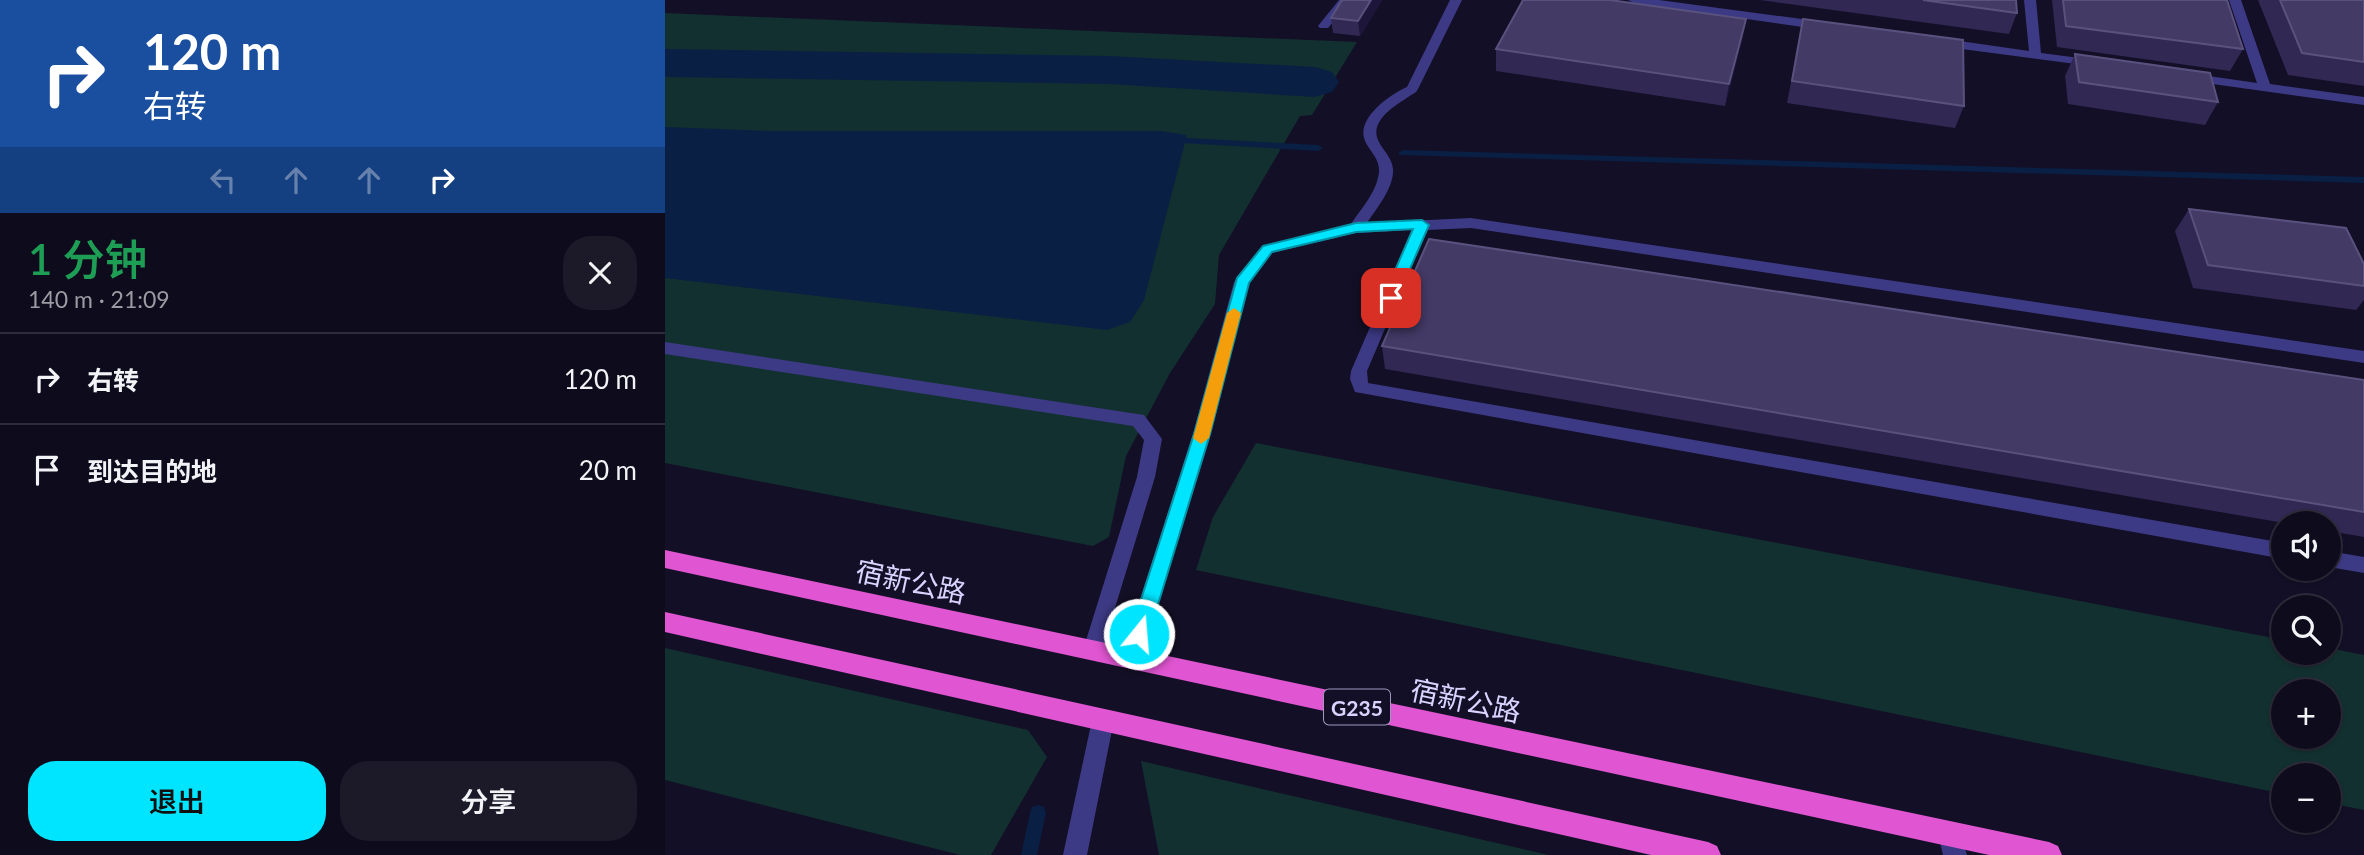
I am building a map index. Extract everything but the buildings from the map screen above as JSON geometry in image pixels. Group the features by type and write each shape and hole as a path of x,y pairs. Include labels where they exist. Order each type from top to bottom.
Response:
{"highway":[{"name":"宿新公路","path":"665,559 1093,650 1952,844 2049,855"},
{"path":"665,622 1708,855"}],"street":[{"path":"1324,26 1345,0"},
{"path":"1356,228 1387,172 1386,162 1367,132 1370,124 1378,114 1412,89 1456,0"},
{"path":"1634,0 1833,28"},
{"path":"2030,0 2035,56"},
{"path":"2235,0 2265,88"},
{"path":"1927,41 2102,65"},
{"path":"2170,74 2364,101"},
{"path":"1131,659 1202,434 1242,282 1267,249 1356,228 1471,223 2364,357"},
{"path":"1422,225 1359,371 1361,388 2271,549"},
{"path":"665,348 1138,420 1153,439 1146,477 1093,650"},
{"path":"2341,561 2364,565"},
{"path":"1075,855 1103,720"}],"green space":[{"path":"665,13 1357,42 1312,115 1300,116 1219,255 1215,304 1170,373 1126,456 1109,537 1093,546 665,463"},
{"path":"1256,443 2271,638 2271,665 2341,665 2341,650 2364,655 2364,810 2341,805 2341,763 2271,763 2271,791 1196,570 1213,517"},
{"path":"665,648 1028,730 1047,757 991,855 960,855 665,780"},
{"path":"1141,761 1549,855 1159,855"}],"water":[{"path":"665,127 770,131 1161,131 1187,135 1144,300 1130,322 1107,330 665,278"}],"waterway":[{"path":"665,63 1109,70 1315,82"},
{"path":"1168,140 1318,148"},
{"path":"1403,153 2364,180"},
{"path":"1029,855 1038,813"}],"slow traffic":[{"path":"1201,438 1234,313"}],"route":[{"path":"1139,634 1202,434 1242,282 1267,249 1356,228 1422,225 1391,298"}]}
